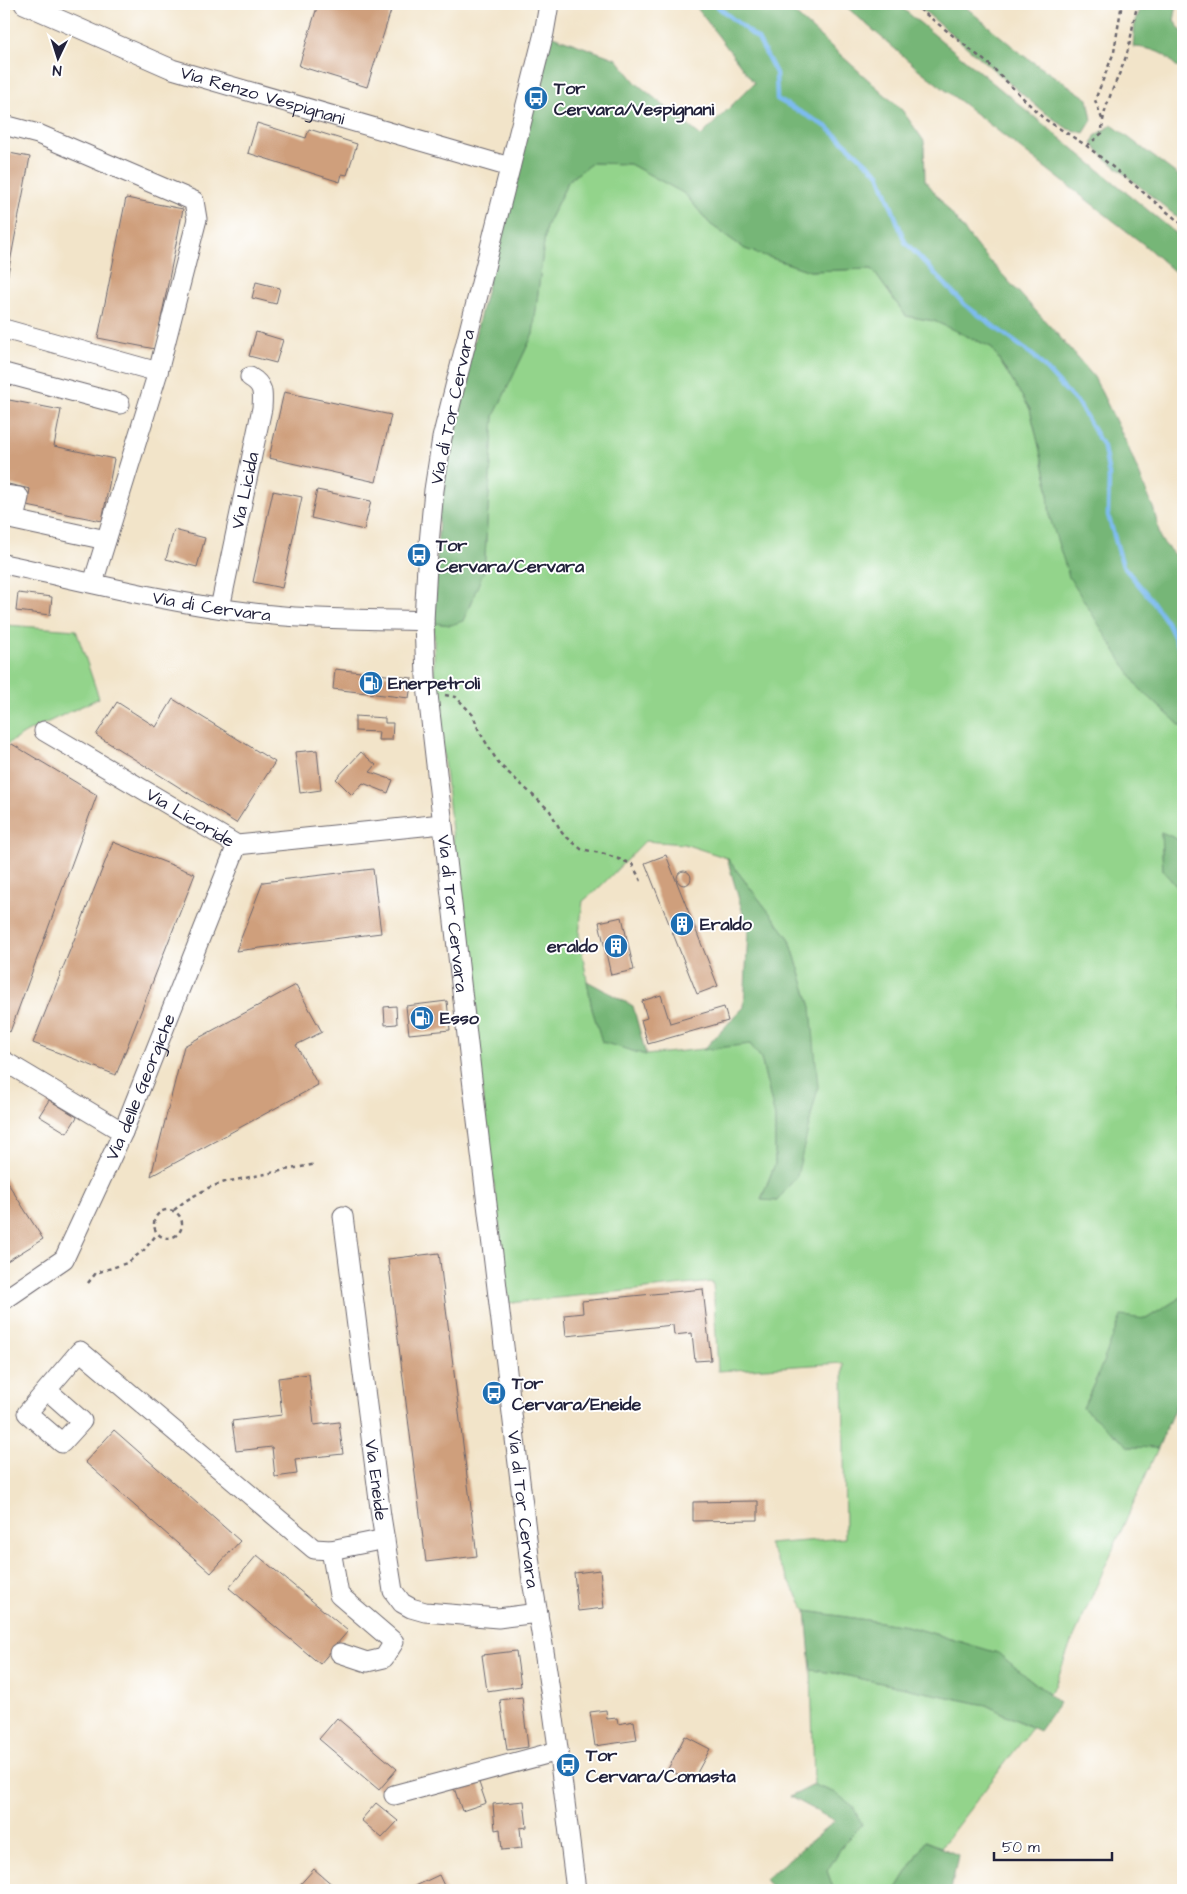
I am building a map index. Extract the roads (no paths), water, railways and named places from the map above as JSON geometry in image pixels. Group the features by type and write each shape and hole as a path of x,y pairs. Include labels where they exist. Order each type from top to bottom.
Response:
{"street":[{"name":"Via Renzo Vespignani","path":"25,4 172,69 510,167"},
{"name":"Via di Tor Cervara","path":"549,4 544,33 442,438 432,508 424,621 426,677 442,824 531,1571 558,1751 576,1890"},
{"path":"4,125 38,134 194,201 197,219 158,372 93,583"},
{"path":"4,329 158,372"},
{"path":"4,373 120,404"},
{"name":"Via Licida","path":"220,608 262,408 262,391 257,381 250,377"},
{"path":"4,495 19,497 14,520 106,540"},
{"name":"Via di Cervara","path":"4,564 220,608 276,615 424,621"},
{"name":"Via Licoride","path":"44,731 238,845 442,824"},
{"name":"Via delle Georgiche","path":"4,1300 64,1260 123,1132 238,845"},
{"path":"4,1061 123,1132"},
{"name":"Via Eneide","path":"343,1216 391,1587 398,1600 407,1606 424,1612 482,1618 538,1613"},
{"path":"47,1390 80,1351 314,1549 331,1550 385,1540"},
{"path":"331,1550 339,1595 394,1642 384,1658 368,1662 340,1654"},
{"path":"394,1795 558,1751"}],"waterway":[{"path":"714,4 758,39 776,73 777,99 827,127 879,174 905,242 965,305 1034,356 1080,406 1104,448 1109,475 1108,515 1123,566 1167,622 1183,655"}],"place":[{"name":"Tor Cervara/Vespignani","path":"536,98"},
{"name":"Tor Cervara/Cervara","path":"419,555"},
{"name":"Enerpetroli","path":"371,683"},
{"name":"Eraldo","path":"682,924"},
{"name":"eraldo","path":"616,946"},
{"name":"Esso","path":"422,1018"},
{"name":"Tor Cervara/Eneide","path":"494,1393"},
{"name":"Tor Cervara/Comasta","path":"568,1765"}]}
